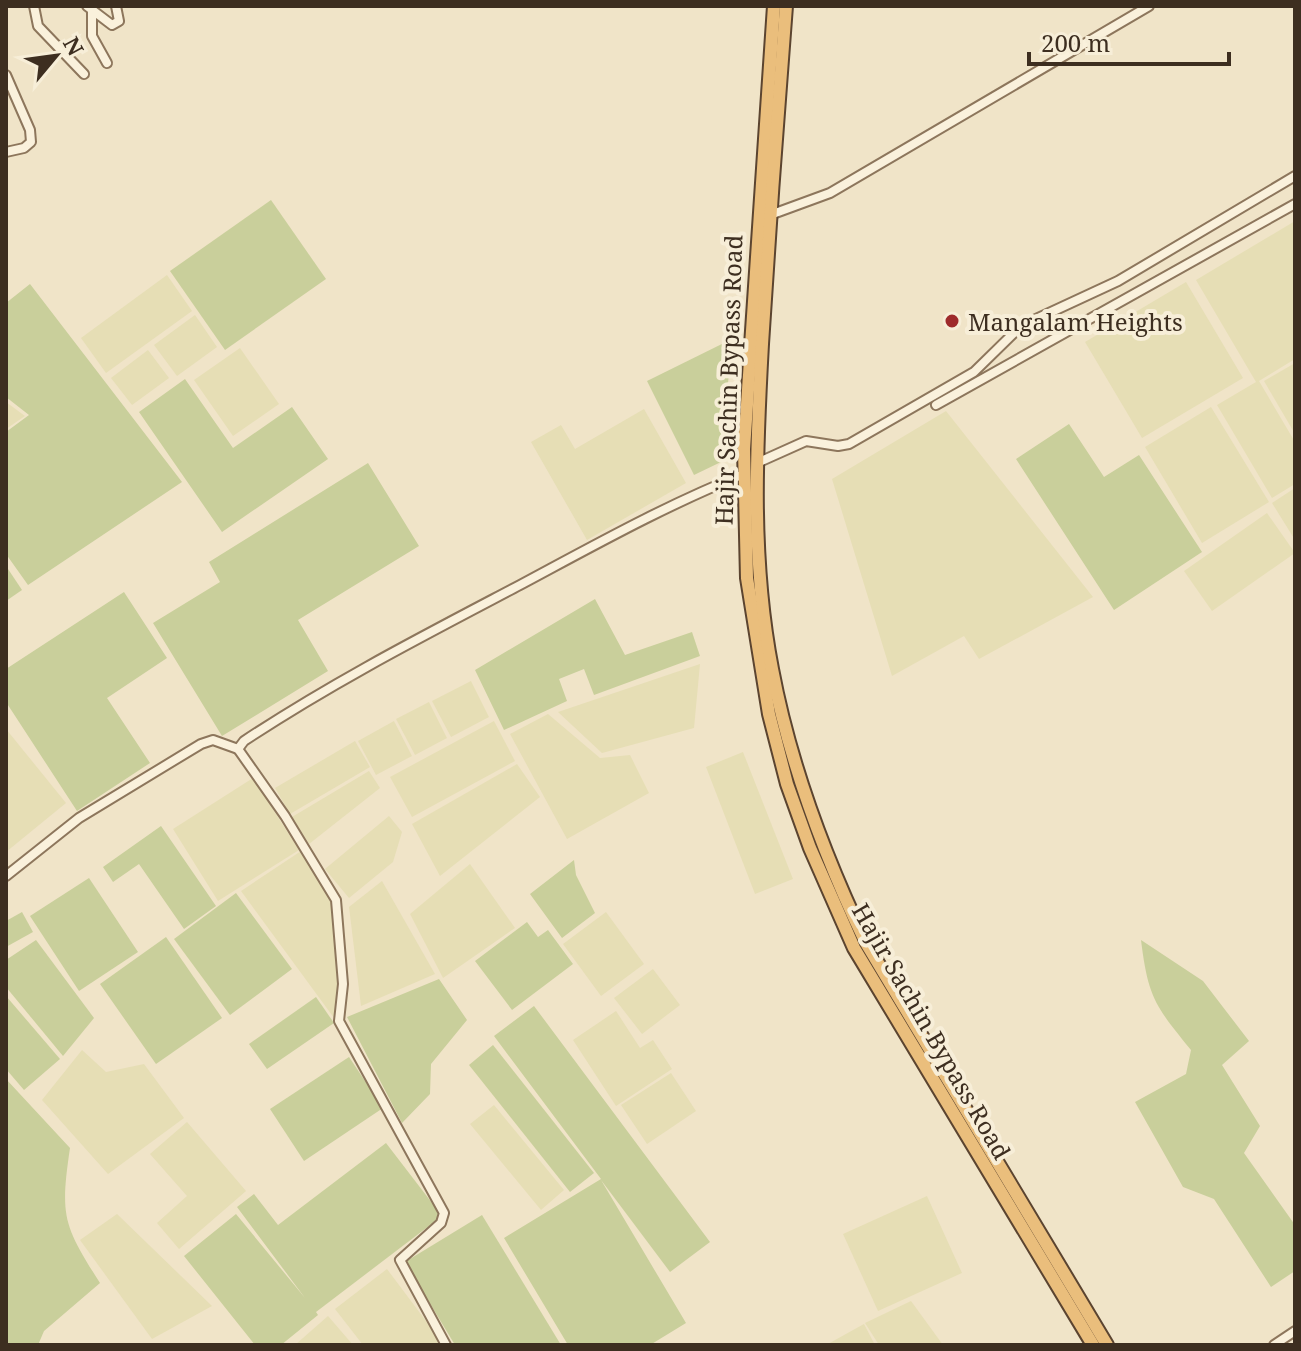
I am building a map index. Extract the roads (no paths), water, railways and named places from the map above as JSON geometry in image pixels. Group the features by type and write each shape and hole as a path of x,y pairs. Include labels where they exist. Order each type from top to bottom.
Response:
{"highway":[{"name":"Hajir Sachin Bypass Road","path":"774,6 754,253 744,474 746,564 755,647 787,784 810,848 854,948 1093,1345"},
{"path":"786,6 770,215 757,463 756,535 772,669 807,803 835,878 898,1000 1107,1345"}],"street":[{"path":"89,8 112,25 119,21 116,6"},
{"path":"770,215 830,193 1149,6"},
{"path":"35,7 38,26 84,74"},
{"path":"89,8 92,36 107,63"},
{"path":"6,75 30,130 31,142 24,148 6,152"},
{"path":"757,463 806,441 845,446 974,372 1021,326 1118,281 1295,176"},
{"path":"936,405 1295,204"},
{"path":"238,749 244,741 357,669 678,502 744,474"},
{"path":"6,876 79,818 201,744 213,740 238,749 285,816 336,900 343,984 339,1021 444,1213 441,1223 400,1260 446,1345"},
{"path":"1274,1345 1295,1331"}],"place":[{"name":"Mangalam Heights","path":"952,321"}]}
